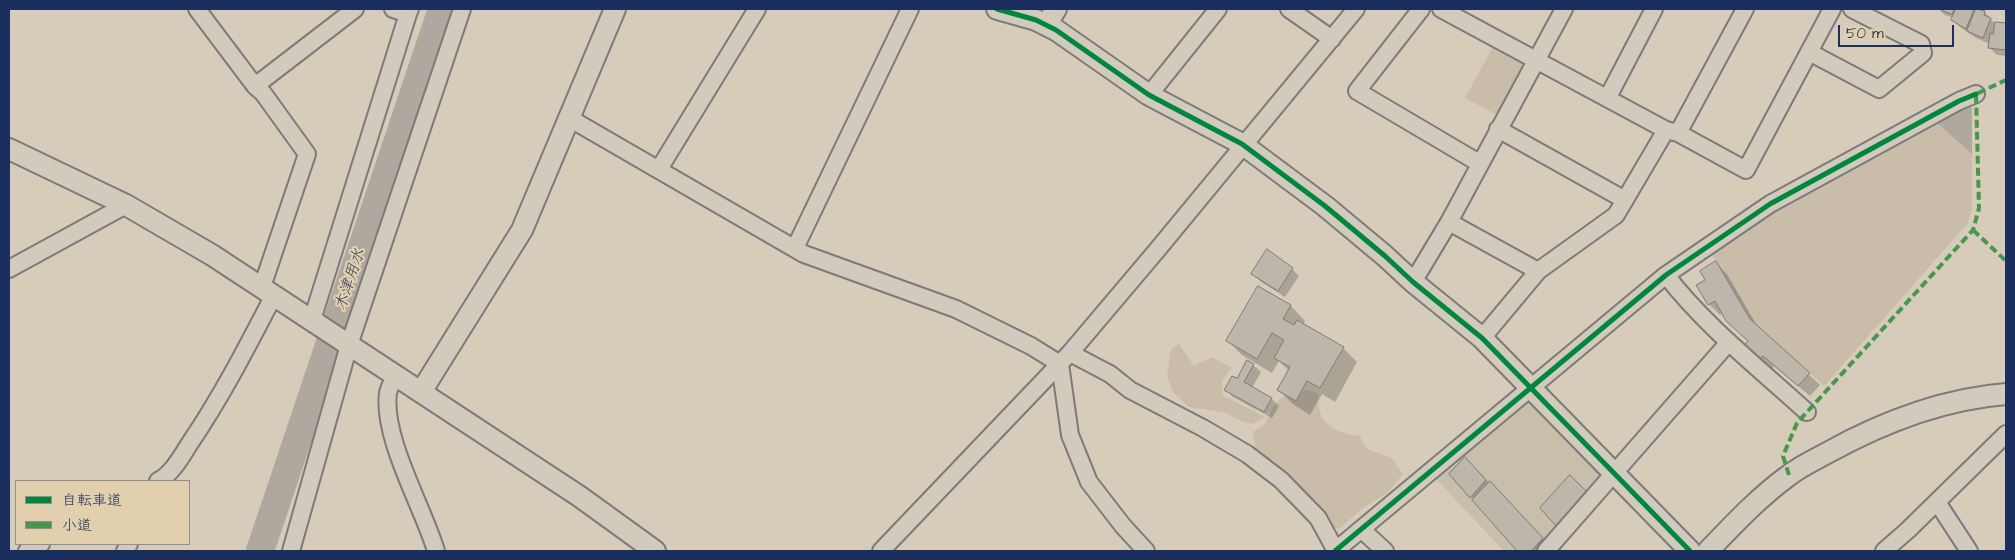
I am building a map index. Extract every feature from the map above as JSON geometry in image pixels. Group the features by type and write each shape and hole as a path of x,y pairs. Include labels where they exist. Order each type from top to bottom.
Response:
{"street":[{"path":"161,480 177,464 236,367 268,291 308,154 197,9"},
{"path":"255,86 355,9"},
{"path":"291,551 349,345 462,9"},
{"path":"421,392 522,230 615,9"},
{"path":"659,169 757,9"},
{"path":"795,248 910,9"},
{"path":"997,9 1051,17 1149,95 1242,144 1325,206 1413,282 1482,338 1690,551"},
{"path":"1149,95 1218,9"},
{"path":"1289,9 1332,39"},
{"path":"881,551 1065,358 1158,249 1242,144 1356,9"},
{"path":"1421,9 1357,91 1479,163"},
{"path":"1441,9 1746,170 1832,9"},
{"path":"1413,282 1448,222 1564,9"},
{"path":"1608,97 1654,9"},
{"path":"1482,338 1538,272 1616,215 1672,131 1745,9"},
{"path":"1809,52 1879,89 1923,53 1921,44 1852,9"},
{"path":"315,322 404,10"},
{"path":"570,118 804,254 956,309 1031,346 1110,374 1130,390 1203,428 1247,454 1281,480 1318,518 1336,551 1666,275 1770,204 1959,101 1976,94"},
{"path":"1498,129 1625,200"},
{"path":"9,148 126,205 268,291 579,496 655,551"},
{"path":"9,269 126,205"},
{"path":"1448,222 1538,272"},
{"path":"1666,275 1676,288 1729,342 1807,412"},
{"path":"1546,551 1729,342"},
{"path":"1065,358 1070,435 1089,482 1123,526 1146,551"},
{"path":"396,375 388,392 394,445 429,528 436,551"},
{"path":"1708,551 1748,510 1789,475 1851,440 1900,418 1938,406 1984,396 2006,394"},
{"path":"1884,551 2006,434"},
{"path":"1937,502 1969,551"},
{"path":"1361,530 1385,551"},
{"path":"27,551 39,545"}],"shaded area":[{"path":"1495,43 1522,58 1526,66 1499,116 1465,98"},
{"path":"1961,105 1972,108 1972,208 1968,223 1824,386 1750,319 1710,250 1773,208"},
{"path":"1961,105 1972,108 1972,154 1934,120"},
{"path":"1179,344 1194,366 1212,357 1232,368 1222,381 1222,395 1265,417 1252,424 1223,412 1189,407 1173,392 1167,376 1171,349"},
{"path":"1306,390 1318,393 1321,414 1327,423 1345,434 1359,435 1367,449 1392,458 1403,474 1388,492 1363,508 1339,529 1333,527 1329,517 1306,492 1256,450 1253,432 1265,424 1273,407 1281,398"},
{"path":"1530,400 1603,477 1544,551 1504,551 1434,477"}],"building":[{"path":"1939,9 1954,9 1952,14"},
{"path":"1956,9 1974,9 1966,29 1951,20"},
{"path":"1976,9 1985,11 1984,15 1991,18 1983,38 1967,31"},
{"path":"1995,22 2006,23 2006,50 1988,48 1990,33 1993,34"},
{"path":"1267,249 1293,268 1278,291 1251,274"},
{"path":"1716,261 1750,319 1810,373 1798,386 1763,356 1760,359 1745,344 1748,341 1726,321 1715,301 1708,305 1696,285 1705,280 1700,271"},
{"path":"1258,286 1291,305 1283,319 1294,325 1297,320 1344,347 1320,388 1307,381 1296,401 1277,390 1290,367 1274,358 1284,340 1272,333 1257,359 1226,341"},
{"path":"1247,360 1254,364 1244,382 1272,398 1264,412 1224,390 1232,376 1237,378"},
{"path":"1465,457 1486,480 1470,498 1449,474"},
{"path":"1570,475 1588,493 1557,527 1540,508"},
{"path":"1490,481 1543,538 1531,551 1517,551 1472,500"}],"waterway":[{"name":"木津用水","path":"260,551 442,9"}],"marked path":[{"path":"1789,475 1783,456 1797,423 1973,230 1979,208 1976,94 2006,80"},
{"path":"1973,230 2006,261"}],"cycle path":[{"path":"997,9 1036,20 1056,30 1149,95 1242,144 1325,206 1413,282 1482,338 1690,551"},
{"path":"1335,551 1666,275 1770,204 1959,101 1976,94"}]}
